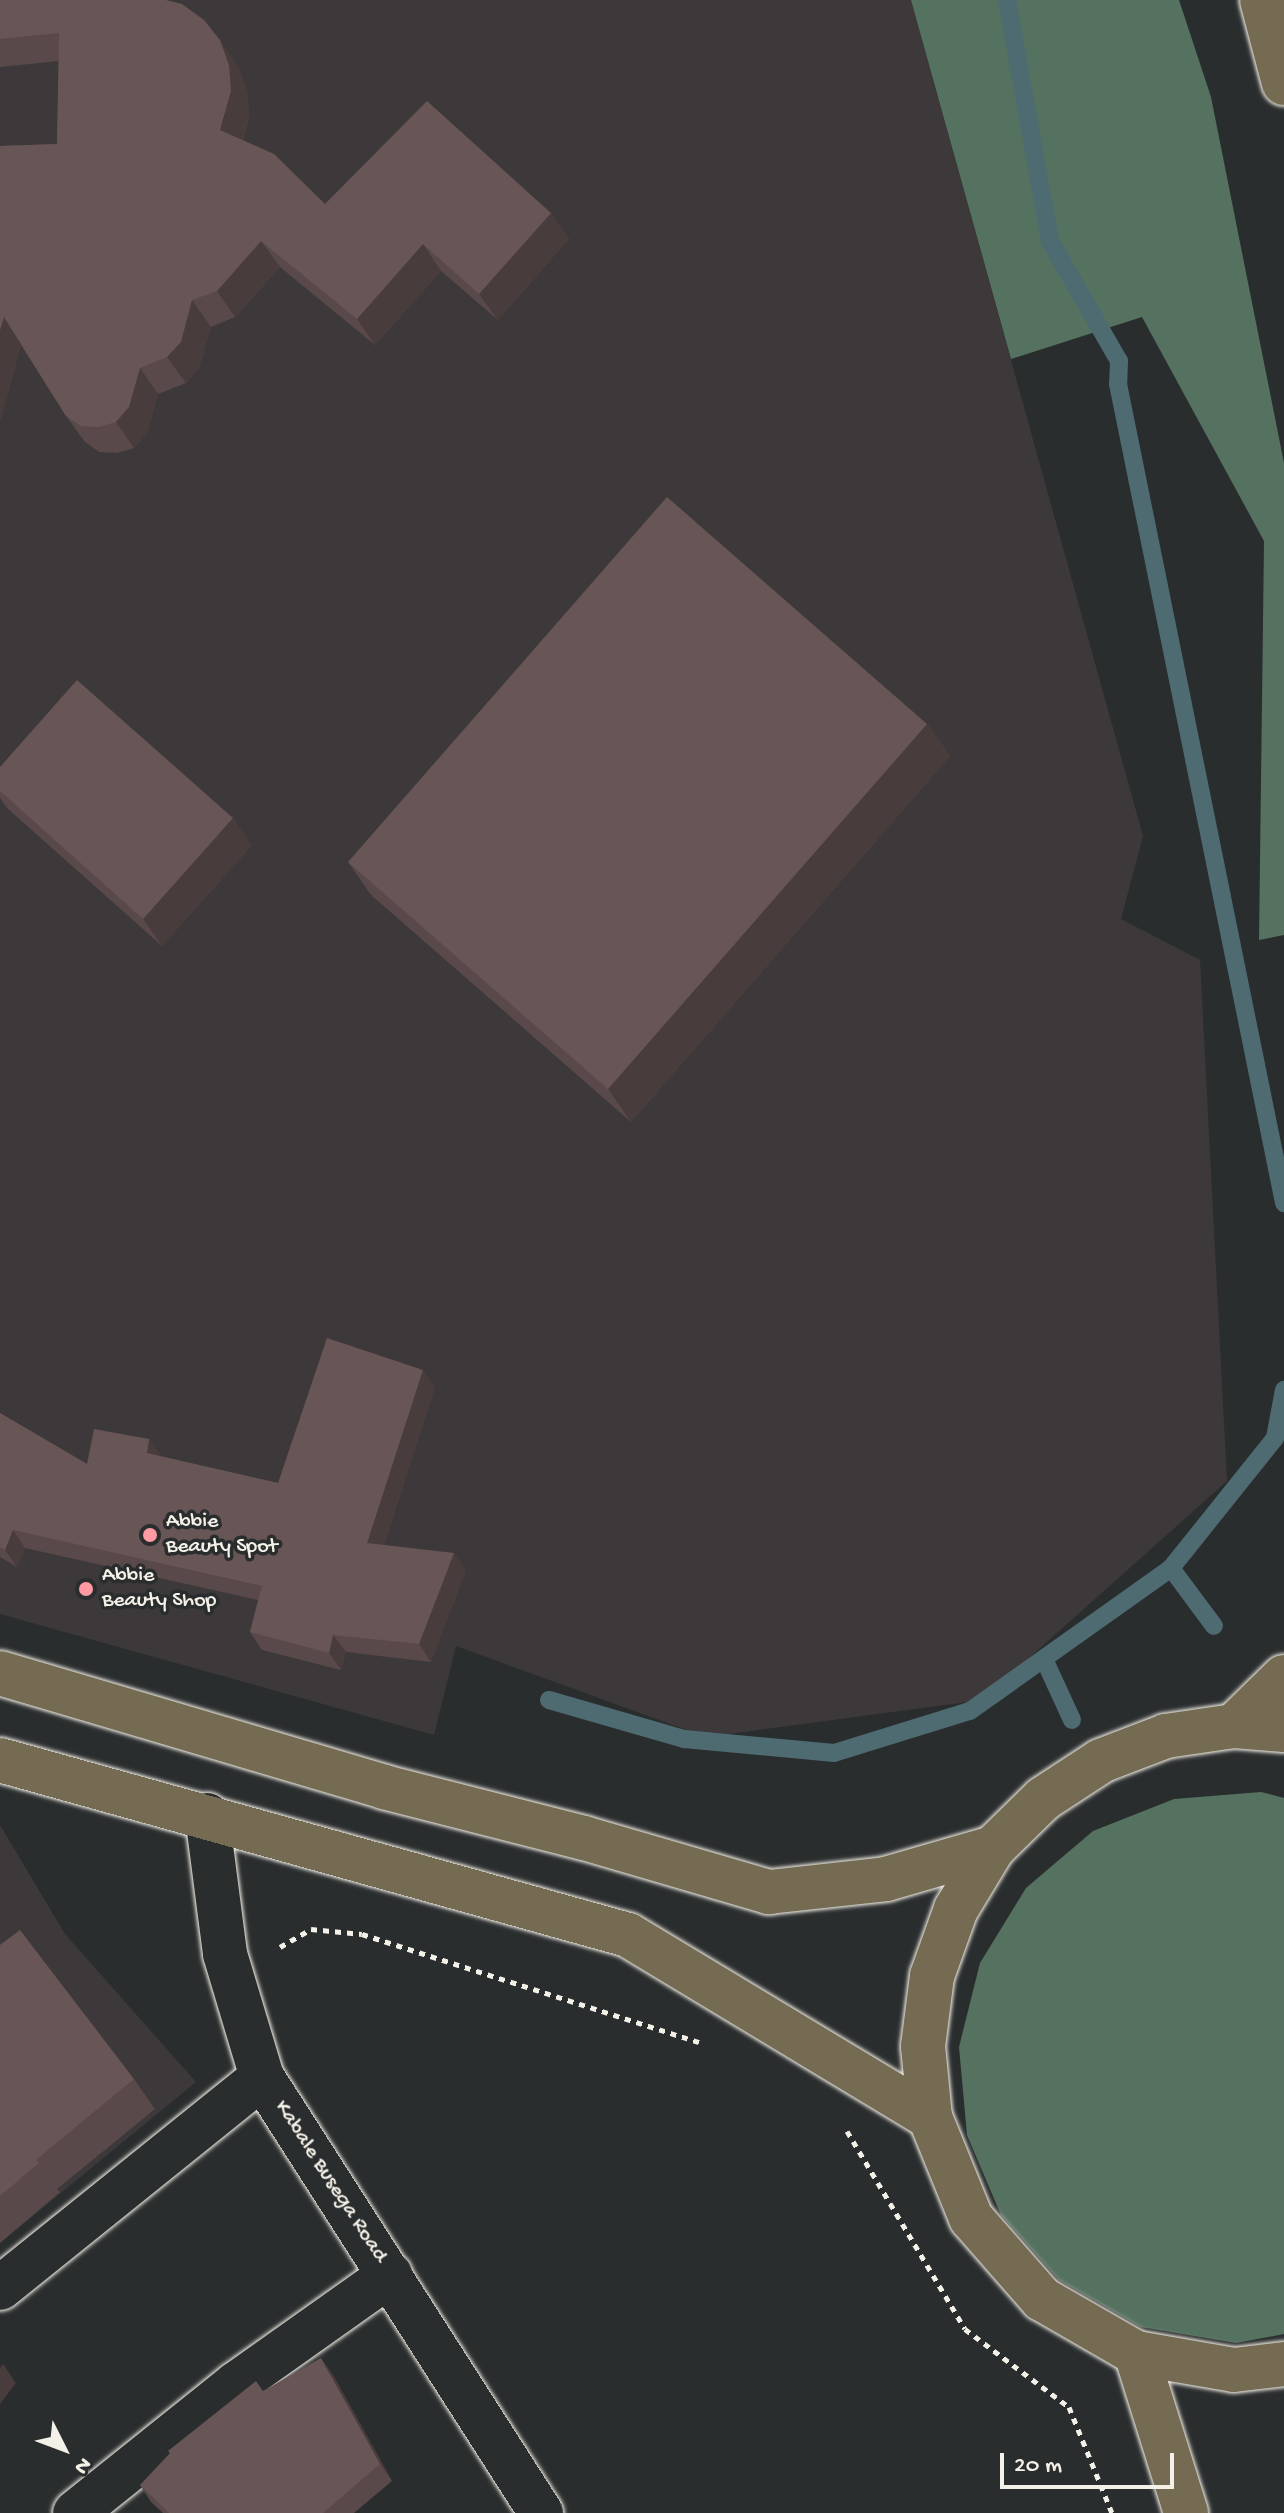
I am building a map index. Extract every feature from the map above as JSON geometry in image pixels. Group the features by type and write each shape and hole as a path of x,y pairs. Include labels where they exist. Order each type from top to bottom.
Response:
{"highway":[{"path":"1262,0 1284,83"},
{"path":"0,1673 384,1787 584,1838 769,1892 886,1879 993,1848"},
{"path":"1234,1726 1284,1677"},
{"path":"1284,1730 1234,1726 1166,1736 1101,1761 1043,1799 993,1848 956,1909 932,1976 923,2046 930,2117 971,2218 1042,2299 1136,2353 1234,2370 1284,2364"},
{"path":"0,1760 207,1815 628,1935 930,2117"},
{"path":"1136,2353 1186,2513"}],"street":[{"name":"Kabale Busega Road","path":"207,1815 225,1954 262,2077 541,2513"},
{"path":"0,2288 262,2077"},
{"path":"75,2513 236,2384 390,2275"}],"path":[{"path":"275,1958 281,1946 311,1929 362,1934 709,2045"},
{"path":"841,2120 965,2329 1069,2407 1112,2513"}],"shaded area":[{"path":"0,0 911,0 1143,836 1121,919 1200,960 1227,1481 982,1700 706,1737 456,1646 434,1735 0,1614"},
{"path":"0,1825 65,1934 196,2082 0,2243"}],"green space":[{"path":"911,0 1179,0 1211,97 1284,463 1284,935 1259,940 1264,541 1142,317 1011,359"},
{"path":"1261,1792 1284,1798 1284,2334 1236,2343 1141,2327 1059,2280 1001,2215 967,2135 959,2047 980,1963 1026,1888 1093,1831 1174,1799"}],"building":[{"path":"0,0 166,0 182,4 204,20 220,40 229,65 231,91 220,130 274,154 325,204 427,101 551,213 479,294 423,244 357,319 261,241 217,291 192,300 181,342 167,357 140,368 129,407 116,422 99,427 81,426 66,416 4,317 0,330 0,146 57,144 59,33 0,39"},
{"path":"667,497 927,724 608,1089 348,862"},
{"path":"77,680 233,818 143,919 0,791 0,767"},
{"path":"327,1338 423,1370 367,1543 454,1553 419,1644 333,1635 329,1653 250,1632 262,1586 13,1530 5,1550 0,1547 0,1413 87,1464 94,1429 149,1439 147,1453 278,1483"},
{"path":"20,1930 134,2079 36,2160 39,2163 0,2196 0,1945"},
{"path":"321,2358 380,2464 323,2513 169,2513 140,2485 170,2453 168,2451 256,2381 263,2391"}],"waterway":[{"path":"1007,0 1050,241 1119,361 1118,384 1284,1203"},
{"path":"549,1700 684,1739 834,1753 970,1711 1171,1568 1275,1438 1284,1390"},
{"path":"1171,1568 1214,1626"},
{"path":"1044,1659 1072,1720"}],"place":[{"name":"Abbie Beauty Spot","path":"150,1535"},
{"name":"Abbie Beauty Shop","path":"86,1589"}]}
